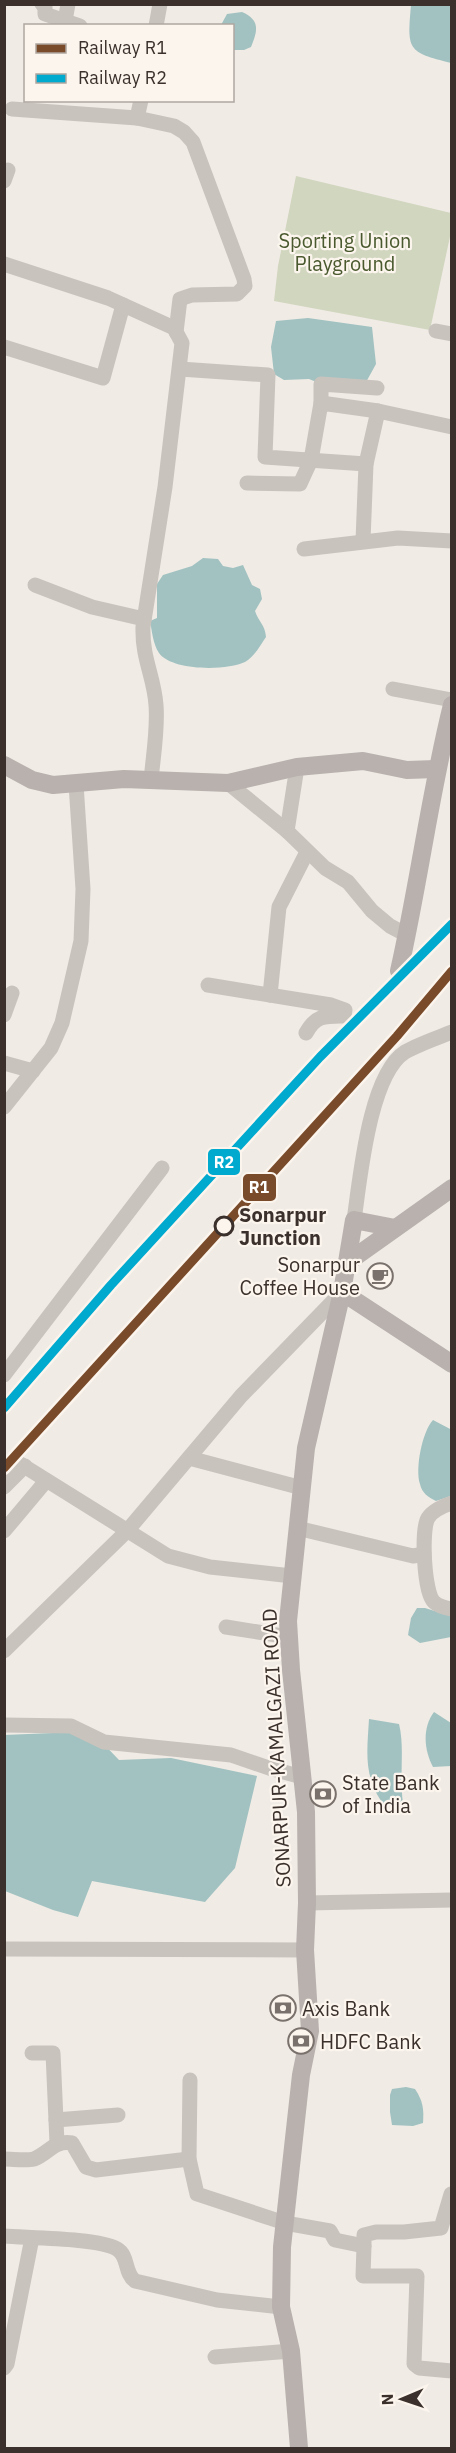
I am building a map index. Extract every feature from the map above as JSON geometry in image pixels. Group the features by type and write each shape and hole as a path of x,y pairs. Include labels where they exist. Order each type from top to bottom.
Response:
{"main road":[{"path":"399,971 417,891 436,769 452,705"},
{"path":"4,765 32,780 53,785 124,779 228,783 297,767 363,760 407,770 436,769"},
{"path":"348,1262 452,1188"},
{"path":"354,1220 395,1228"},
{"name":"SONARPUR-KAMALGAZI ROAD","path":"299,2448 291,2351 281,2307 282,2247 301,2075 310,2031 305,1950 306,1812 289,1637 292,1576 306,1448 342,1293 354,1220"},
{"path":"342,1293 452,1364"}],"street":[{"path":"42,4 45,5 45,14 73,23"},
{"path":"68,4 73,23"},
{"path":"156,24 160,4"},
{"path":"137,118 141,102"},
{"path":"12,109 93,108 174,126 184,132 193,142 245,286 237,294 192,296 180,299 176,332"},
{"path":"4,264 73,285 123,305 174,328 182,343 142,648 153,686 156,707 152,781"},
{"path":"4,347 103,378 123,305"},
{"path":"436,331 452,334"},
{"path":"180,369 268,375 265,457 366,464"},
{"path":"247,483 300,484 311,460 321,403 321,384 377,388"},
{"path":"321,403 378,411 452,427"},
{"path":"363,541 366,464 378,411"},
{"path":"304,549 398,538 452,542"},
{"path":"35,585 92,607 144,619"},
{"path":"393,689 452,700"},
{"path":"287,831 297,767"},
{"path":"228,783 287,831 325,867 348,882 372,911 390,926 407,935"},
{"path":"4,1107 51,1048 62,1023 81,941 83,878 76,784"},
{"path":"270,995 279,907 307,852"},
{"path":"208,985 331,1005 345,1010 344,1016 325,1016 312,1022 306,1033"},
{"path":"4,1015 12,993"},
{"path":"354,1220 368,1125 378,1094 404,1053 452,1032"},
{"path":"4,1063 33,1071"},
{"path":"4,1375 162,1168"},
{"path":"4,1651 127,1531 241,1396 342,1293"},
{"path":"189,1458 302,1488"},
{"path":"4,1487 22,1464 168,1556 196,1564 292,1576"},
{"path":"4,1531 46,1481"},
{"path":"452,1503 436,1509 429,1516 425,1524 424,1554 430,1595 434,1603 452,1609"},
{"path":"297,1528 413,1556 424,1554"},
{"path":"226,1627 289,1637"},
{"path":"4,1725 71,1726 104,1742 231,1755 302,1777"},
{"path":"307,1903 452,1900"},
{"path":"4,1949 305,1950"},
{"path":"32,2053 53,2053 57,2143"},
{"path":"190,2080 189,2159 197,2194 285,2223 330,2231 335,2240 364,2246"},
{"path":"57,2120 118,2115"},
{"path":"4,2159 33,2159 57,2143 72,2143 86,2167 96,2170 189,2159"},
{"path":"451,2194 441,2228 376,2232 363,2235 363,2276 417,2276 414,2358 416,2367 452,2371"},
{"path":"4,2236 101,2243 118,2249 123,2255 131,2278 151,2286 217,2300 281,2307"},
{"path":"4,2368 8,2364 32,2238"},
{"path":"215,2357 291,2351"}],"green space":[{"name":"Sporting Union Playground","path":"296,176 451,213 451,232 430,330 274,301 278,266"}],"water":[{"path":"411,5 451,5 451,63 426,56 413,47 409,32"},
{"path":"242,12 255,22 256,31 251,47 234,50 234,24 222,24 227,14"},
{"path":"308,318 372,327 376,364 365,384 336,390 309,379 284,380 274,374 271,347 276,321"},
{"path":"203,558 218,559 223,566 233,568 243,565 252,585 260,589 262,599 255,611 266,637 245,662 213,668 187,666 166,659 155,646 150,621 157,618 157,584 163,575 192,566"},
{"path":"433,1420 452,1430 451,1496 436,1501 428,1496 421,1487 418,1469 423,1442"},
{"path":"417,1608 425,1608 451,1616 451,1637 420,1643 408,1635 411,1618"},
{"path":"434,1712 451,1723 451,1766 433,1767 428,1753 426,1732"},
{"path":"369,1719 399,1724 402,1743 403,1803 385,1806 373,1785 368,1765"},
{"path":"77,1732 95,1735 119,1760 171,1758 257,1776 235,1868 205,1902 92,1881 78,1917 5,1891 4,1735"},
{"path":"406,2087 415,2089 420,2097 423,2123 413,2126 392,2125 390,2095 392,2089"}],"rail line":[{"name":"R2","path":"4,1408 111,1285 320,1057 452,924"},
{"name":"R1","path":"4,1468 397,1036 452,971"}],"place":[{"name":"Sonarpur Junction","path":"224,1226"},
{"name":"Sonarpur Coffee House","path":"380,1276"},
{"name":"State Bank of India","path":"323,1794"},
{"name":"Axis Bank","path":"283,2008"},
{"name":"HDFC Bank","path":"301,2041"}]}
